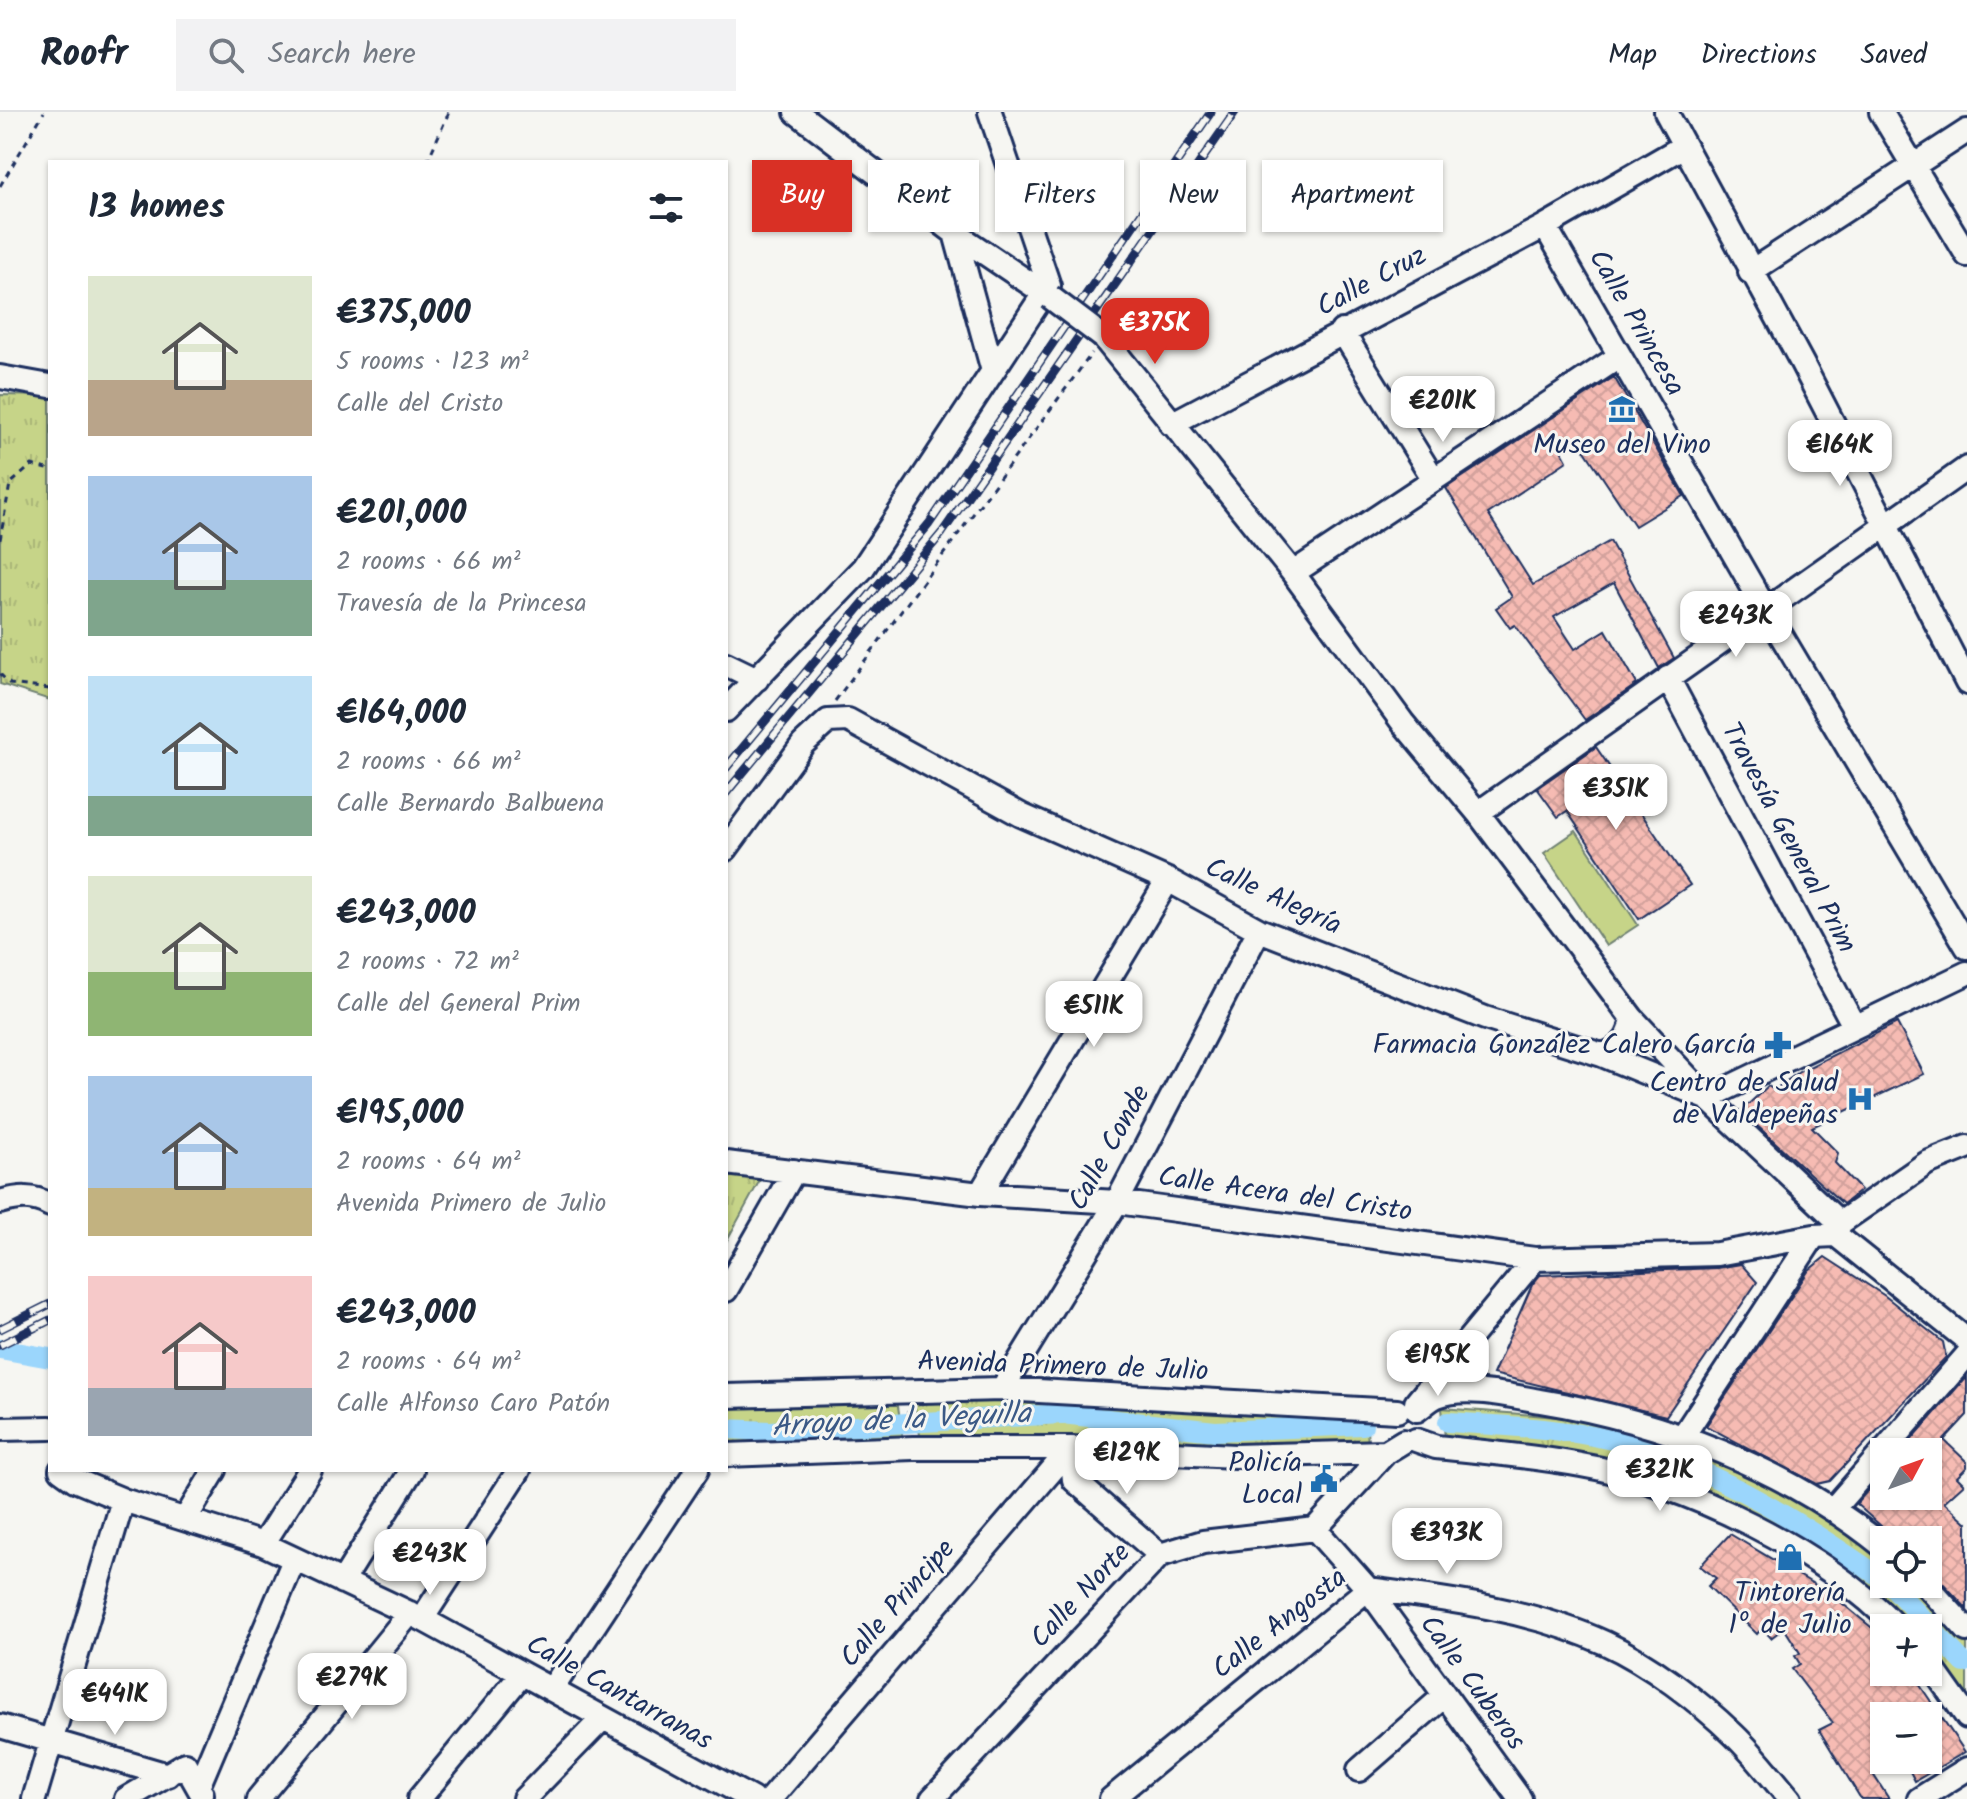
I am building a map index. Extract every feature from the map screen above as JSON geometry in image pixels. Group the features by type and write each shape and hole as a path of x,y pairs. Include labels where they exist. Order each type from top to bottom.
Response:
{"street":[{"path":"796,112 955,233 1103,337 1293,573 1403,723 1478,813 1632,1018 1830,1231 1967,1340"},
{"path":"728,708 863,568 1047,295 1049,286 990,112"},
{"path":"1666,112 1802,363 1967,683"},
{"path":"1881,112 1967,255"},
{"path":"1750,272 1967,131"},
{"name":"Calle Cruz","path":"1171,424 1545,226 1684,146"},
{"name":"Calle Princesa","path":"1545,226 1766,610 1967,947"},
{"path":"955,233 993,371"},
{"path":"1342,331 1433,478"},
{"path":"1293,573 1620,356"},
{"path":"0,377 48,386"},
{"path":"1478,813 1967,468"},
{"path":"728,665 757,679"},
{"name":"Travesía General Prim","path":"1668,678 1854,1026"},
{"path":"728,846 803,744 830,713"},
{"name":"Calle Alegría","path":"830,713 1021,815 1168,880 1259,930 1485,1018 1602,1055 1707,1098"},
{"path":"980,1194 1168,880"},
{"name":"Calle Conde","path":"1002,1389 1117,1202 1259,930"},
{"path":"1707,1098 1967,973"},
{"path":"1602,1055 1616,1051 1632,1030 1632,1018"},
{"path":"1683,1436 1830,1231 1927,1163 1967,1147"},
{"name":"Calle Acera del Cristo","path":"728,1163 980,1194 1117,1202 1535,1259 1717,1254 1830,1231"},
{"path":"728,1286 794,1171"},
{"path":"0,1202 17,1197 37,1198 48,1204"},
{"path":"1315,1529 1425,1425 1409,1410 1535,1259"},
{"path":"1833,1509 1967,1355"},
{"name":"Avenida Primero de Julio","path":"728,1396 1002,1389 1409,1410 1438,1396 1508,1396 1600,1411 1683,1436 1833,1509 1870,1537"},
{"path":"0,1429 48,1428"},
{"path":"728,1455 913,1448 1071,1448 1235,1456 1402,1444 1584,1465 1708,1506 1776,1536 1828,1568 1884,1614"},
{"path":"1071,1448 1074,1480 1160,1555"},
{"name":"Calle Principe","path":"770,1799 1071,1448"},
{"name":"Calle Cantarranas","path":"64,1472 75,1480 123,1500 263,1544 416,1616 752,1799"},
{"path":"186,1518 214,1472"},
{"path":"263,1544 309,1472"},
{"path":"342,1582 411,1472"},
{"path":"258,1799 416,1616 518,1472"},
{"path":"552,1689 696,1472"},
{"path":"34,1799 123,1500"},
{"name":"Calle Norte","path":"932,1799 1160,1555 1203,1542 1315,1529"},
{"name":"Calle Cuberos","path":"1315,1529 1368,1589 1443,1697 1520,1799"},
{"path":"201,1793 294,1560"},
{"name":"Calle Angosta","path":"1111,1799 1368,1589 1435,1597 1533,1619 1606,1643 1693,1698 1736,1736 1790,1799"},
{"path":"1938,1598 1967,1630"},
{"path":"419,1799 522,1674"},
{"path":"1942,1682 1967,1717"},
{"path":"1359,1770 1443,1697"},
{"path":"527,1798 603,1718"},
{"path":"0,1726 168,1775"},
{"path":"126,1799 185,1764 201,1793"},
{"path":"1919,1799 1967,1769"}],"path":[{"path":"0,186 44,112"},
{"path":"428,160 449,112"},
{"path":"830,713 1103,337"},
{"path":"0,540 10,484 32,465 48,469"},
{"path":"0,674 10,684 48,689"},
{"path":"905,1391 913,1448"}],"green space":[{"path":"0,395 48,396 48,699 0,684"},
{"path":"1576,831 1638,925 1606,946 1544,853"},
{"path":"728,1167 739,1168 760,1180 728,1238"},
{"path":"896,1392 904,1448 728,1447 728,1406"},
{"path":"1365,1397 1368,1445 1240,1449 1052,1436 921,1440 913,1398 1051,1398 1255,1406"},
{"path":"1442,1408 1613,1424 1683,1444 1756,1476 1825,1517 1870,1549 1870,1593 1711,1494 1649,1470 1578,1452 1445,1438"},
{"path":"1878,1598 1926,1598 1941,1614 1895,1614"},
{"path":"1942,1615 1967,1641 1967,1696 1942,1665"}],"building":[{"path":"1614,377 1684,496 1635,526 1575,436 1559,446 1567,461 1488,514 1533,585 1610,541 1674,658 1659,668 1614,583 1554,617 1575,649 1606,630 1637,684 1585,720 1515,625 1510,628 1496,608 1512,597 1446,488"},
{"path":"1596,747 1690,885 1639,919 1567,811 1558,817 1537,788"},
{"path":"1897,1023 1924,1074 1812,1127 1838,1153 1835,1163 1861,1190 1843,1204 1741,1111 1768,1086 1774,1090 1799,1072"},
{"path":"1825,1257 1885,1296 1943,1342 1946,1357 1830,1481 1817,1484 1706,1426 1809,1270"},
{"path":"1741,1264 1757,1282 1666,1416 1493,1374 1532,1285 1540,1275 1717,1268"},
{"path":"1967,1376 1967,1415 1944,1440 1967,1462 1967,1467 1957,1477 1964,1484 1944,1502 1967,1523 1967,1609 1942,1582 1942,1526 1881,1526 1856,1504 1870,1488 1870,1510 1942,1510 1942,1438 1913,1438"},
{"path":"1730,1534 1832,1595 1870,1626 1870,1686 1920,1686 1931,1702 1870,1702 1870,1774 1889,1799 1861,1799 1819,1730 1833,1723 1792,1669 1800,1664 1795,1656 1800,1653 1784,1628 1771,1638 1762,1628 1757,1634 1708,1586 1716,1578 1700,1566"},
{"path":"1942,1718 1965,1752 1942,1765"},
{"path":"1911,1774 1927,1774 1915,1781"}],"waterway":[{"name":"Arroyo de la Veguilla","path":"0,1349 48,1358"},
{"name":"Arroyo de la Veguilla","path":"728,1429 770,1431 1062,1414 1215,1431 1363,1425"},
{"name":"Arroyo de la Veguilla","path":"1448,1422 1540,1429 1631,1445 1699,1470 1762,1502 1870,1571"},
{"name":"Arroyo de la Veguilla","path":"1903,1598 1964,1663"},
{"name":"Arroyo de la Veguilla","path":"1964,1663 1967,1668"}],"railway":[{"path":"728,766 929,524 1211,112"},
{"path":"728,791 942,533 1235,112"},
{"path":"0,1329 48,1305"},
{"path":"0,1345 48,1321"}],"place":[{"name":"Museo del Vino","path":"1622,409"},
{"name":"Farmacia González Calero García","path":"1778,1045"},
{"name":"Centro de Salud de Valdepeñas","path":"1860,1099"},
{"name":"Policía Local","path":"1324,1479"},
{"name":"Tintorería 1º de Julio","path":"1790,1557"}]}
